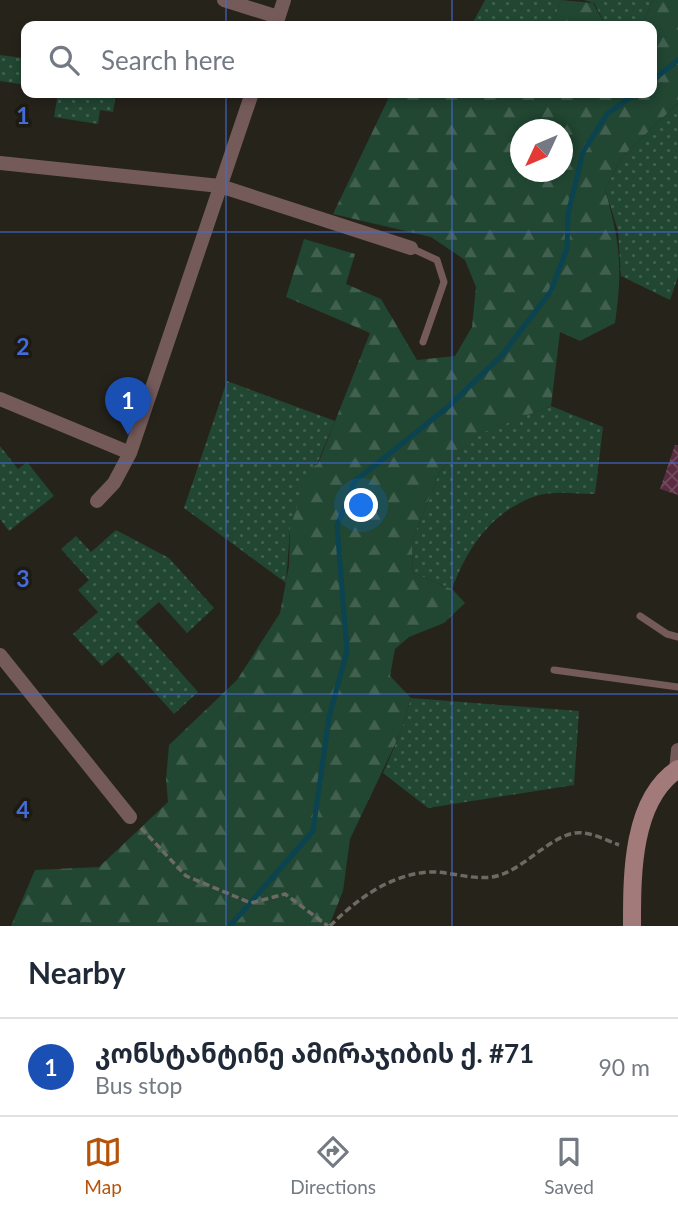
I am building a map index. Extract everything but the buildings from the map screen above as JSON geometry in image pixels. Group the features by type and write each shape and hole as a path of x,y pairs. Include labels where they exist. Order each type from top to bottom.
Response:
{"street":[{"path":"224,0 275,21"},
{"path":"277,21 285,0"},
{"path":"97,501 114,483 130,453 250,98"},
{"path":"0,163 220,186 411,248"},
{"path":"0,399 130,453"},
{"path":"0,655 130,817"},
{"path":"632,926 632,871 636,850 652,801 662,783 677,770 678,750"}],"lane":[{"path":"411,248 437,260 444,282 423,342"},
{"path":"640,616 667,634 678,636"},
{"path":"554,670 678,687"}],"path":[{"path":"130,817 186,876 251,903 285,894 329,926 357,900 384,885 428,872 464,878 494,877 515,869 565,835 583,832 636,850"}],"green space":[{"path":"485,0 561,0 554,21 474,21"},
{"path":"561,0 593,3 603,21 554,21"},
{"path":"584,0 653,0 644,21 603,21 594,3"},
{"path":"653,0 678,0 678,103 622,157 605,189 619,255 615,323 580,341 560,332 551,406 479,434 440,471 412,541 413,573 452,589 465,603 444,623 409,637 395,649 390,676 411,698 401,732 350,839 343,891 329,926 11,926 35,870 99,867 168,802 166,779 169,745 237,680 280,613 289,566 290,529 308,470 318,464 370,333 286,297 304,239 355,254 346,284 381,299 417,360 455,356 472,327 476,287 465,260 431,237 333,214 389,98 657,98 657,21 644,21"},
{"path":"0,55 21,58 21,84 0,81"},
{"path":"57,98 115,98 113,112 100,110 98,124 54,117"},
{"path":"678,103 678,277 670,300 621,276 618,231 605,189 622,157"},
{"path":"227,381 335,421 290,529 286,583 184,508"},
{"path":"551,406 603,427 595,494 542,494 506,511 483,533 465,559 452,589 413,573 412,541 440,471 478,434"},
{"path":"0,446 18,469 27,462 54,496 9,531 0,519"},
{"path":"116,530 169,558 214,608 187,633 159,602 136,622 198,692 174,714 118,652 102,666 73,634 98,612 78,590 89,580 61,549 76,536 91,552"},
{"path":"411,698 579,711 574,785 428,808 383,773 401,732"}],"waterway":[{"path":"657,77 678,60"},
{"path":"230,926 313,831 329,717 347,651 337,526 355,481 449,406 502,355 551,291 567,248 568,214 583,152 607,114 629,98"}],"place":[{"name":"კონსტანტინე ამირაჯიბის ქ. #71","path":"128,435"}]}
